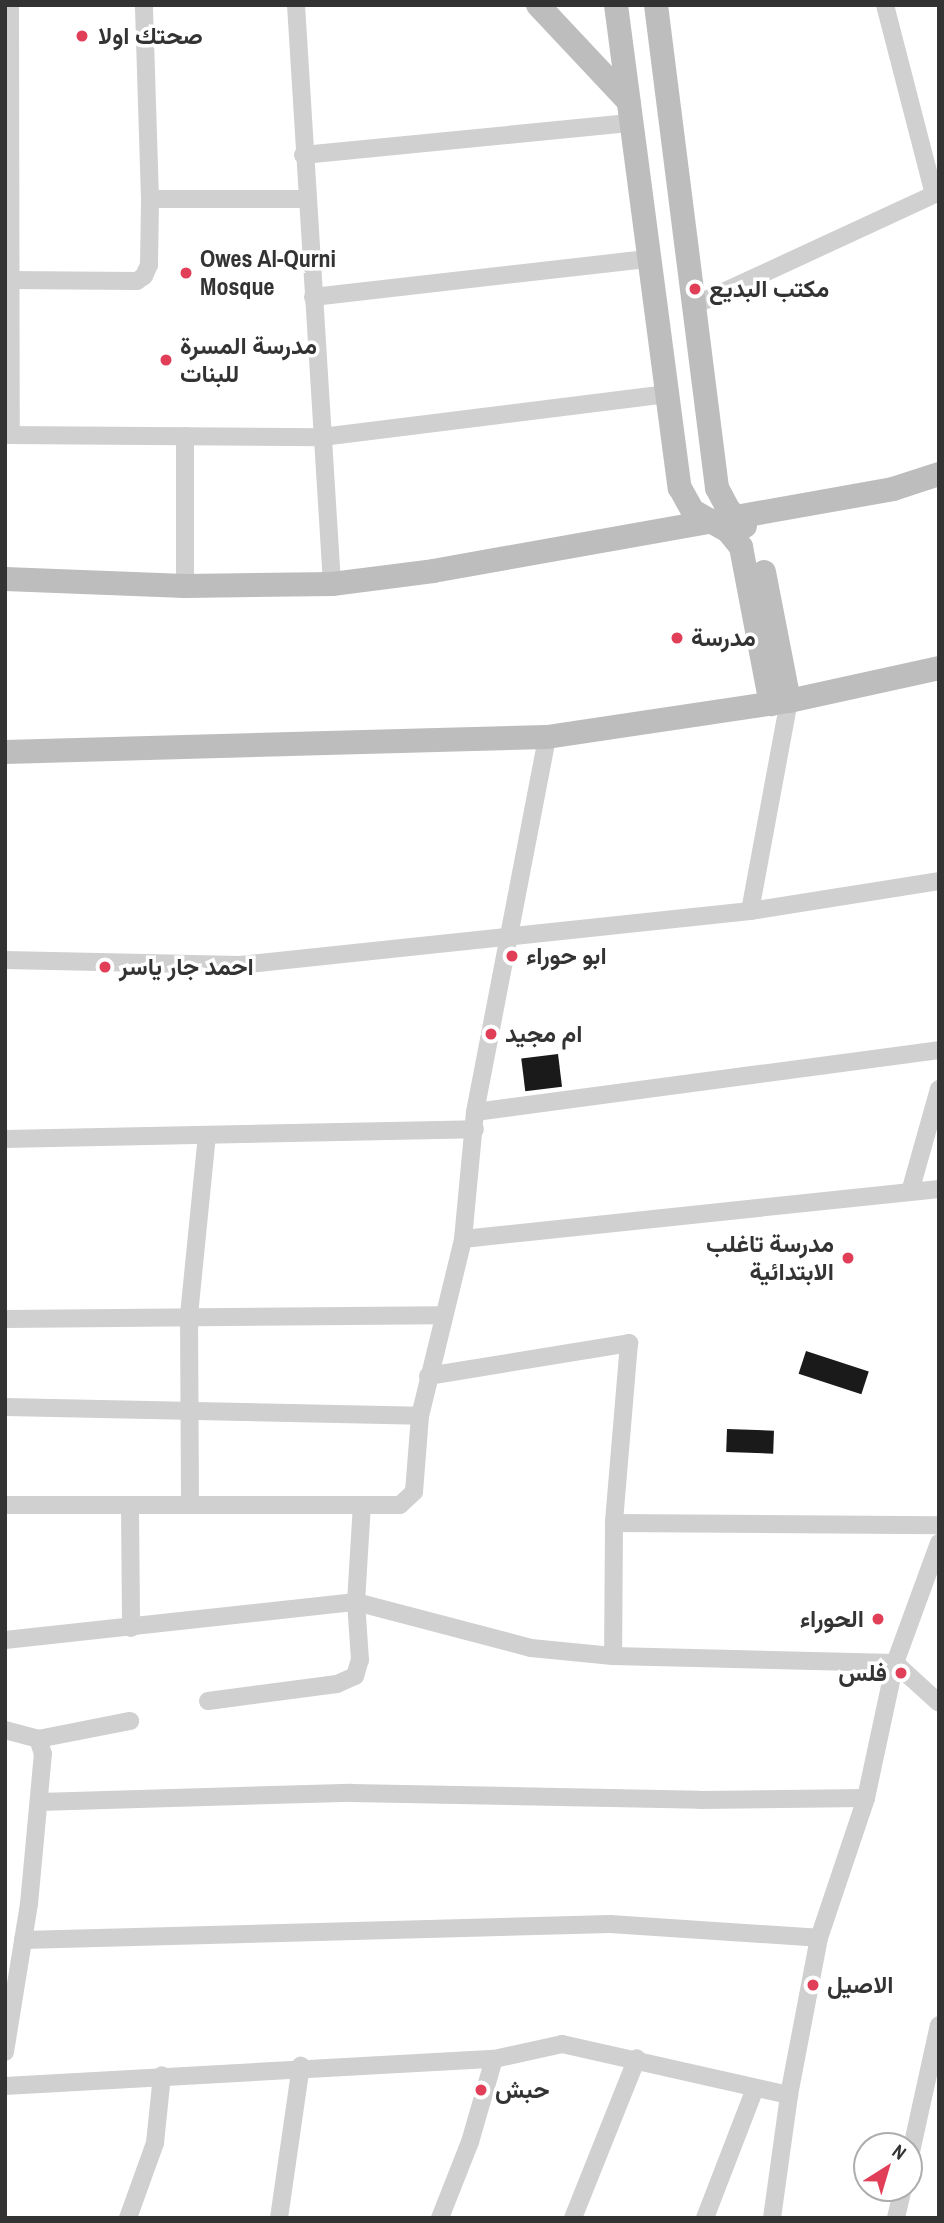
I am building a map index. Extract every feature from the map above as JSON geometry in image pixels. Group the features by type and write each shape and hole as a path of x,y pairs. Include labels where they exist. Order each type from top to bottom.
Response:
{"street":[{"path":"10,5 8,435 322,437 667,394"},
{"path":"9,280 137,281 149,265 150,199 144,5"},
{"path":"296,5 303,155 332,584"},
{"path":"538,5 630,112"},
{"path":"616,5 681,488 694,511 728,531 744,556 780,703"},
{"path":"656,5 717,488 736,517 752,534 761,554 780,703 750,911"},
{"path":"695,305 936,193 885,5"},
{"path":"303,155 630,112"},
{"path":"150,199 306,199"},
{"path":"313,297 649,259"},
{"path":"185,436 185,586"},
{"path":"5,579 185,586 332,584 433,571 711,522 893,489 939,474"},
{"path":"5,752 547,737 780,703 939,668"},
{"path":"5,1505 400,1505 414,1492 420,1416 442,1315 463,1240 475,1121 507,937 547,737"},
{"path":"5,960 240,965 750,911 939,881"},
{"path":"5,1139 207,1136 475,1121 939,1050"},
{"path":"910,1192 939,1089"},
{"path":"190,1503 189,1315 207,1136"},
{"path":"463,1240 939,1189"},
{"path":"5,1319 189,1315 442,1315"},
{"path":"428,1376 629,1343 614,1523 613,1656"},
{"path":"5,1407 420,1416"},
{"path":"208,1701 350,1680 360,1660 356,1602 362,1505"},
{"path":"130,1506 131,1628"},
{"path":"614,1523 939,1525"},
{"path":"772,2218 789,2095 819,1938 866,1798 895,1663 939,1543"},
{"path":"5,1640 356,1602 531,1648 613,1656 895,1663 939,1703"},
{"path":"5,1730 38,1739 130,1721"},
{"path":"5,2052 23,1940 39,1802 43,1754 38,1739"},
{"path":"39,1802 351,1793 700,1800 866,1798"},
{"path":"23,1940 610,1924 819,1938"},
{"path":"915,2132 939,2025"},
{"path":"5,2086 301,2066 494,2059 562,2044 637,2058 754,2091 789,2095"},
{"path":"573,2218 637,2058"},
{"path":"440,2218 470,2142 494,2059"},
{"path":"279,2218 301,2066"},
{"path":"128,2218 155,2143 162,2075"},
{"path":"705,2218 754,2091"}],"building":[{"path":"558,1054 562,1087 525,1091 521,1059"},
{"path":"806,1351 869,1371 861,1394 799,1374"},
{"path":"727,1429 774,1431 773,1454 726,1452"}],"place":[{"name":"صحتك اولا","path":"82,36"},
{"name":"Owes Al-Qurni Mosque","path":"186,273"},
{"name":"مكتب البديع","path":"695,289"},
{"name":"مدرسة المسرة للبنات","path":"166,360"},
{"name":"مدرسة","path":"677,638"},
{"name":"ابو حوراء","path":"512,956"},
{"name":"احمد جار ياسر","path":"105,967"},
{"name":"ام مجيد","path":"491,1034"},
{"name":"مدرسة تاغلب الابتدائية","path":"848,1258"},
{"name":"الحوراء","path":"878,1619"},
{"name":"فلس","path":"901,1673"},
{"name":"الاصيل","path":"813,1985"},
{"name":"حبش","path":"481,2090"}]}
